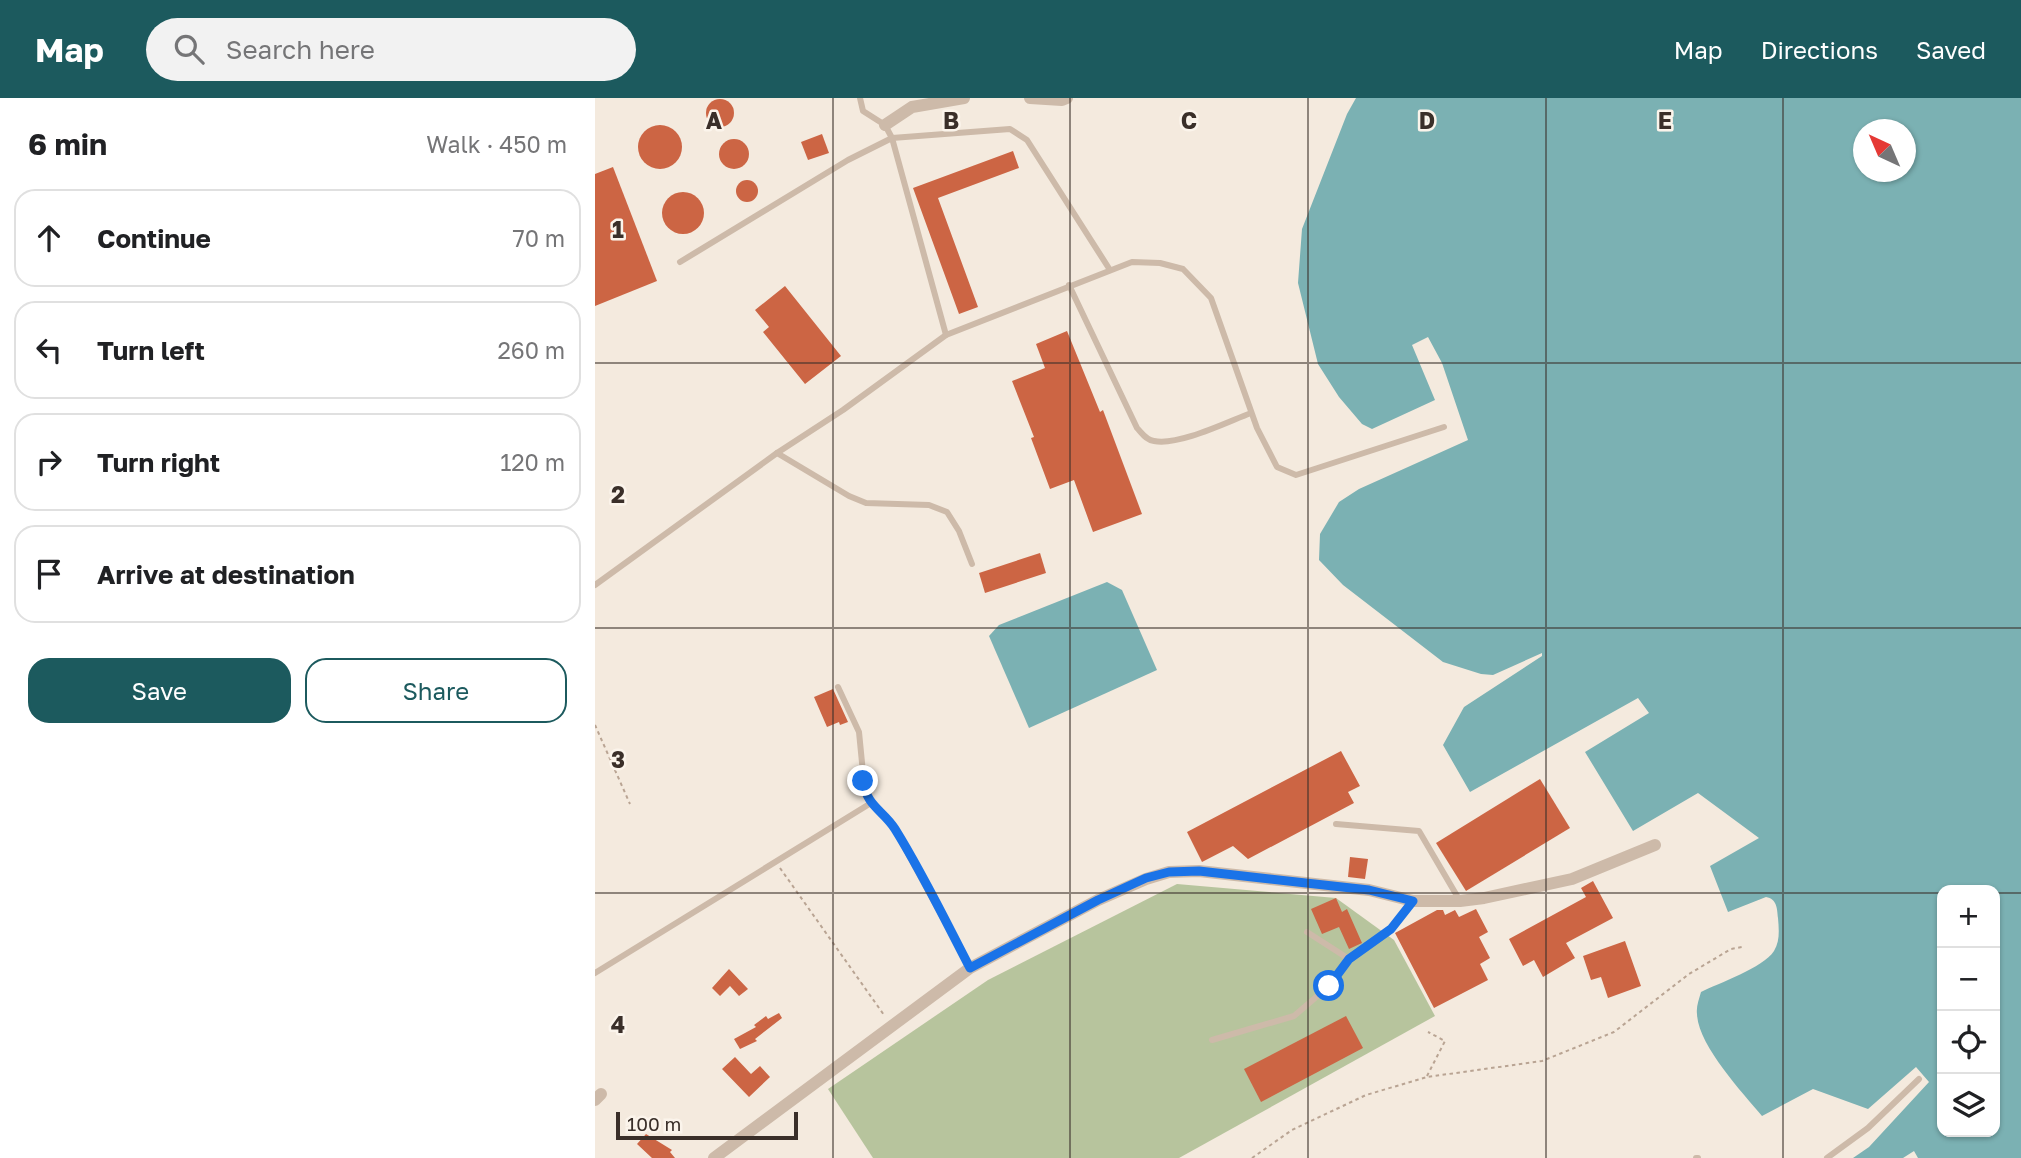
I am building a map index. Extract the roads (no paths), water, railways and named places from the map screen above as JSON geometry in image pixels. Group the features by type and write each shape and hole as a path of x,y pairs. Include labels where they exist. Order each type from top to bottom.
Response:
{"street":[{"path":"885,125 912,107 964,98"},
{"path":"1030,98 1067,98"},
{"path":"714,1158 970,968 1098,900 1146,878 1169,872 1199,871 1369,890 1413,901 1460,901 1572,879 1655,845"}],"lane":[{"path":"860,98 863,111 885,125 892,138 946,335"},
{"path":"680,262 848,160 892,138 1010,130 1027,140 1110,270"},
{"path":"595,585 946,335 1132,262 1160,263 1183,269 1211,298 1251,412 1277,467 1296,475 1444,427"},
{"path":"1069,285 1137,428 1144,436 1156,442 1186,438 1251,412"},
{"path":"778,453 849,496 866,503 929,505 947,512 959,531 972,564"},
{"path":"838,687 859,732 865,793 893,826 970,968"},
{"path":"595,973 871,803"},
{"path":"1336,824 1419,831 1460,901"},
{"path":"1212,1040 1294,1016 1329,986 1349,959 1391,929 1413,901"},
{"path":"1307,932 1349,959"},
{"path":"1827,1158 1868,1128 1919,1079"}],"water":[{"path":"1356,98 2021,98 2021,1158 1918,1158 1914,1151 1903,1158 1853,1158 1869,1147 1929,1082 1916,1067 1868,1109 1813,1089 1762,1116 1713,1054 1699,1026 1697,1011 1701,992 1760,963 1776,947 1779,927 1774,902 1766,897 1728,912 1710,866 1759,838 1698,793 1633,831 1585,752 1649,713 1638,698 1470,792 1443,745 1464,707 1542,656 1542,653 1493,675 1443,662 1343,585 1319,560 1320,534 1339,502 1359,489 1468,440 1442,363 1428,337 1412,345 1435,400 1372,429 1362,424 1339,397 1318,364 1298,283 1302,229 1347,114"},
{"path":"1107,582 1122,590 1157,670 1029,728 989,636 999,625"}]}
